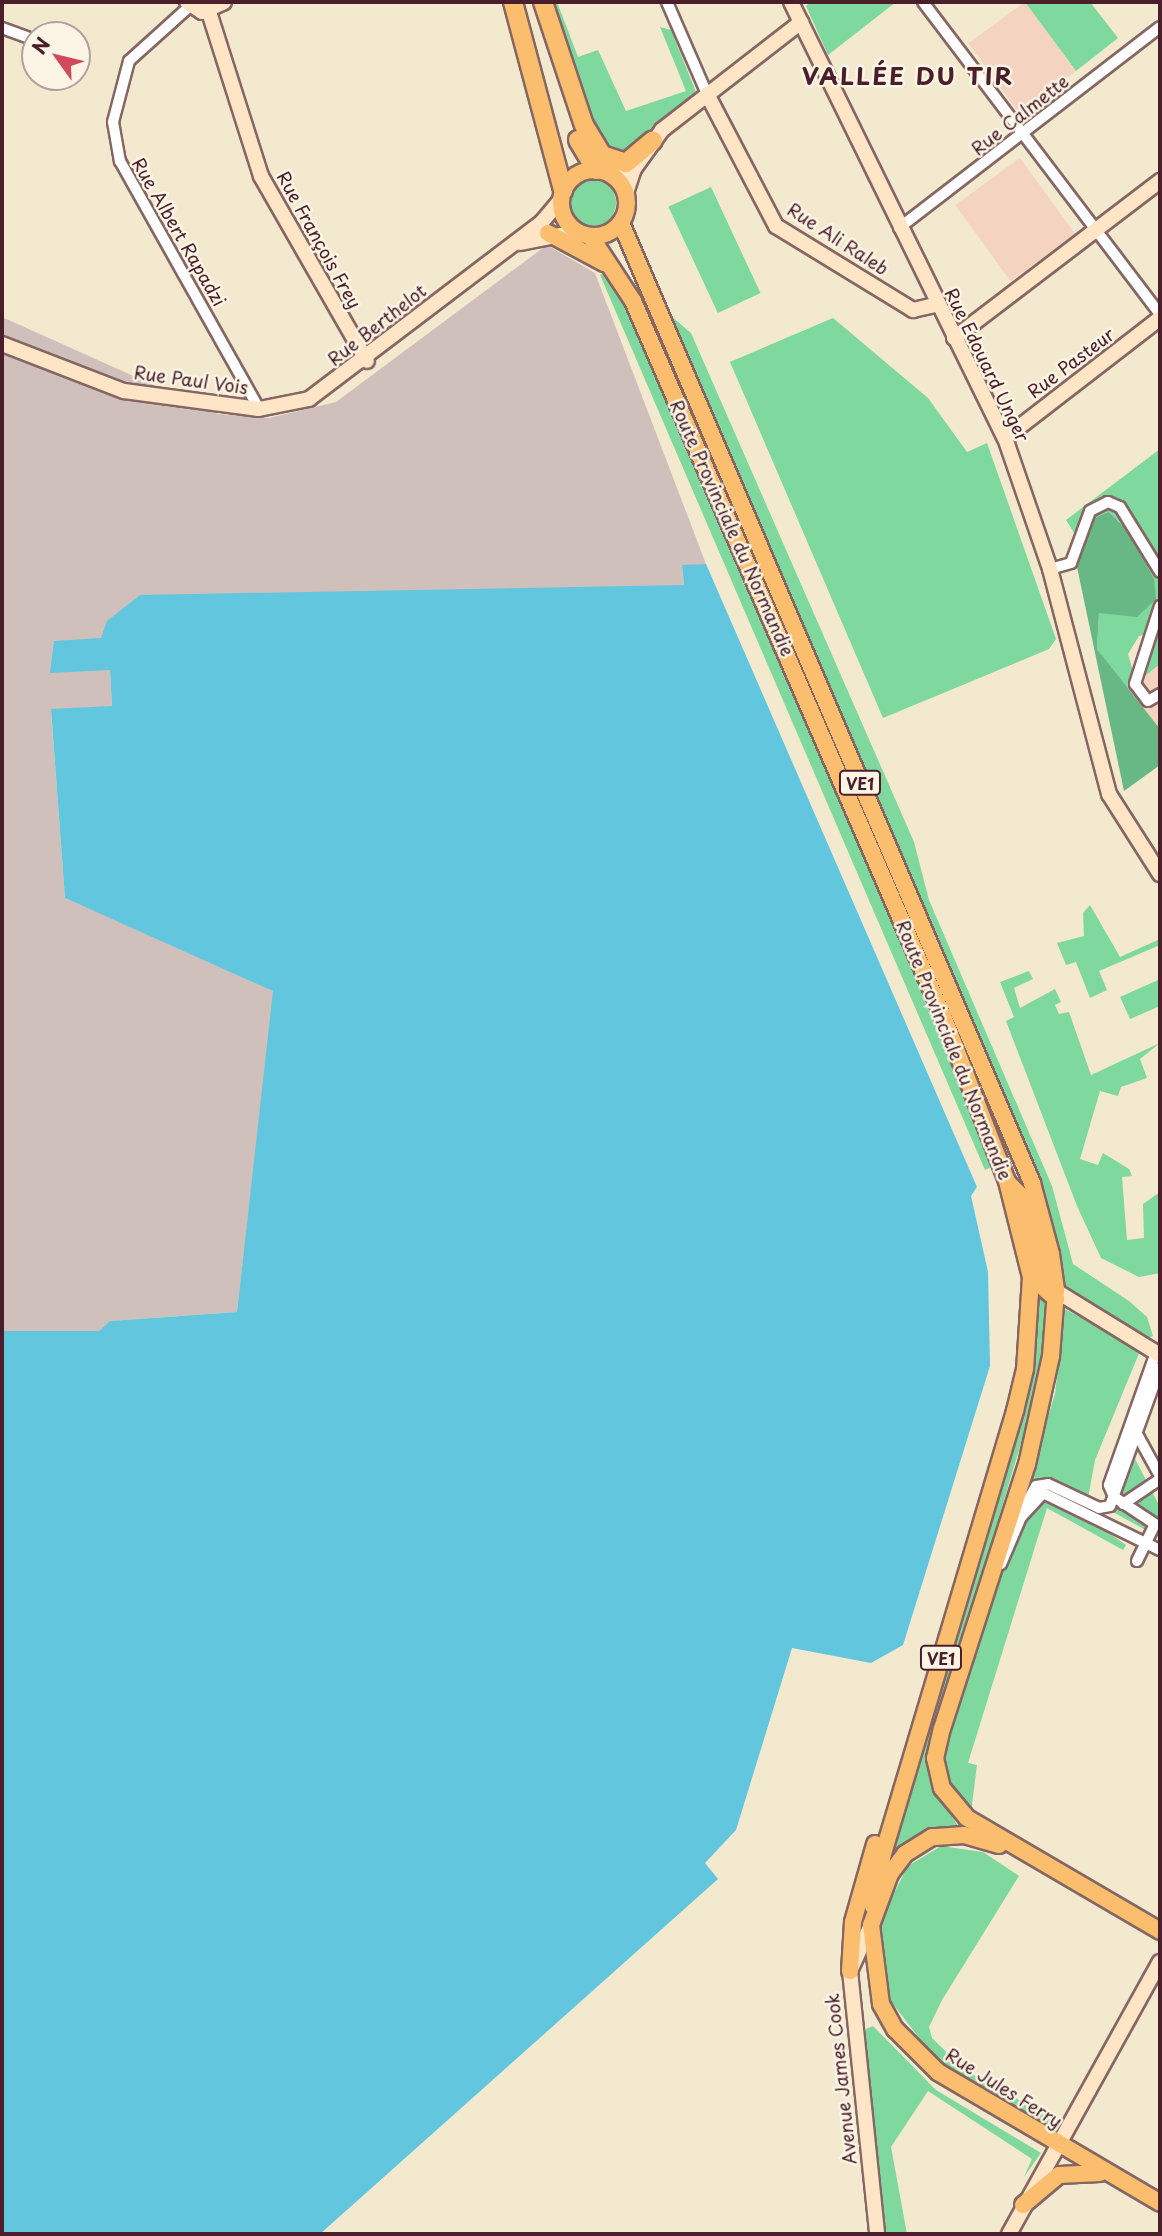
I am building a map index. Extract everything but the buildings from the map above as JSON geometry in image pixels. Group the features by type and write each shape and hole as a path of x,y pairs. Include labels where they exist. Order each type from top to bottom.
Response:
{"highway":[{"path":"513,2 562,194"},
{"path":"533,2 575,135 599,170"},
{"path":"543,2 592,142 602,155 626,163 653,140"}],"main road":[{"path":"599,170 626,193 621,223 584,234 564,218 562,194 576,174 599,170"},
{"name":"Route Provinciale du Normandie","path":"621,223 1032,1182 1056,1295 1033,1437 992,1577"},
{"path":"548,233 583,246 606,264 633,301"},
{"name":"Route Provinciale du Normandie","path":"584,234 633,301 943,1016 1007,1181 1031,1277 1025,1369 944,1647 873,1906"},
{"path":"1007,1181 1025,1200 1045,1289 1056,1295"},
{"name":"VE1","path":"992,1577 935,1759 948,1802 1025,1854"},
{"path":"850,1971 853,1922 878,1833 944,1647"},
{"path":"873,1906 905,1854 932,1837 964,1835 1025,1854 1160,1931"},
{"name":"Rue Jules Ferry","path":"873,1906 871,1925 875,1980 895,2029 938,2072 1160,2203"},
{"path":"1023,2205 1067,2173 1113,2177"}],"street":[{"path":"189,4 209,12 224,2"},
{"path":"667,2 707,94"},
{"name":"Rue Edouard Unger","path":"791,2 935,305 1005,438 1050,569 1110,794 1160,874"},
{"path":"923,2 1160,316"},
{"name":"Rue Albert Rapadzi","path":"189,4 129,61 113,122 120,161 258,409"},
{"name":"Rue François Frey","path":"209,12 261,176 297,248 368,361"},
{"path":"626,193 634,169 653,140 707,94 801,22"},
{"name":"Rue Calmette","path":"900,228 1160,27"},
{"path":"2,28 21,35"},
{"name":"Rue Ali Raleb","path":"707,94 776,226 913,310 935,305"},
{"path":"599,170 634,169"},
{"path":"954,338 1160,181"},
{"name":"Rue Berthelot","path":"258,409 309,399 368,361 508,247 562,194"},
{"name":"Rue Berthelot","path":"508,247 548,233 584,234"},
{"name":"Rue Pasteur","path":"1005,438 1160,316"},
{"name":"Rue Paul Vois","path":"2,344 124,391 258,409"},
{"path":"1050,569 1071,563 1090,511 1108,502 1120,507 1160,572"},
{"path":"1160,606 1135,684 1147,701 1160,694"},
{"path":"1056,1295 1159,1348 1109,1485 1114,1497 1123,1504 1151,1517 1147,1543 1137,1562"},
{"path":"992,1577 1036,1486 1048,1484 1099,1508 1114,1497 1138,1436 1160,1368"},
{"path":"1123,1504 1160,1477 1138,1436"},
{"path":"992,1577 1021,1517 1043,1493 1108,1521 1160,1550"},
{"name":"Avenue James Cook","path":"871,1925 850,1971 877,2234"},
{"path":"1009,2234 1055,2143 1160,1962"}],"shaded area":[{"path":"1025,2 1076,72 1019,113 968,43"},
{"path":"1020,158 1075,234 1011,281 955,205"},
{"path":"547,245 595,273 706,564 682,566 684,585 110,670 112,707 51,710 65,898 274,990 237,1312 110,1321 99,1331 2,1331 2,317 218,414 269,418 336,402"},
{"path":"1160,664 1160,729 1127,689"}],"green space":[{"path":"548,2 557,2 578,57 598,50 626,111 686,91 660,27 671,30 696,92 622,157 600,143"},
{"path":"811,2 896,2 828,55 806,6"},
{"path":"1025,2 1090,2 1118,38 1076,71"},
{"path":"593,180 609,187 616,203 609,219 593,226 577,219 570,203 577,187"},
{"path":"711,187 760,293 718,313 668,207"},
{"path":"608,272 632,311 967,1092 995,1165 985,1170 600,275"},
{"path":"663,309 691,333 914,842 929,900 1052,1186 1073,1264 1129,1301 1147,1317 1153,1336 1145,1339 1065,1291 1037,1172"},
{"path":"833,318 928,398 967,452 987,443 1056,639 1049,649 883,718 730,362"},
{"path":"1160,449 1160,664 1140,680 1157,632 1139,636 1128,654 1134,675 1127,689 1097,649 1099,613 1128,531 1109,512 1080,542 1066,520"},
{"path":"1109,512 1128,531 1154,579 1156,599 1137,617 1099,613 1097,649 1160,729 1160,765 1124,791 1077,567 1092,519"},
{"path":"1090,905 1120,957 1160,939 1160,945 1099,971 1107,990 1090,998 1076,962 1066,965 1057,943 1084,936 1083,913"},
{"path":"1029,971 1033,979 1014,988 1020,1008 1055,989 1061,1002 1055,1005 1059,1014 1069,1012 1091,1075 1160,1043 1140,1059 1147,1078 1121,1087 1118,1096 1100,1091 1080,1159 1098,1165 1103,1153 1129,1169 1132,1176 1122,1177 1127,1240 1144,1238 1143,1204 1160,1192 1160,1273 1139,1277 1101,1258 1077,1206 1006,1021 1014,1017 1000,982"},
{"path":"1158,980 1160,1006 1130,1019 1120,997"},
{"path":"1037,1296 1050,1305 1042,1373 931,1744 931,1779 959,1828 893,1864 887,1860 1030,1380"},
{"path":"1065,1309 1140,1351 1095,1460 1088,1498 1047,1479 1027,1485 1055,1394"},
{"path":"1134,1457 1160,1507 1160,1538 1113,1512"},
{"path":"1039,1500 1089,1519 1126,1545 1123,1550 1047,1508 968,1763 977,1765 970,1820 944,1781 943,1752 997,1581 1017,1530"},
{"path":"941,1846 983,1852 1019,1876 942,2000 929,2027 932,2038 965,2070 1061,2123 1040,2125 942,2068 890,2000 880,1960 881,1918 908,1866"},
{"path":"873,2026 936,2090 1041,2153 1024,2177 1032,2159 928,2091 891,2147 907,2234 886,2234 866,2042 866,2029"}],"water":[{"path":"706,564 977,1187 971,1196 988,1272 990,1366 903,1645 871,1663 792,1648 736,1830 705,1863 718,1879 320,2234 2,2234 2,1331 99,1331 110,1321 237,1312 273,991 65,898 51,709 112,706 110,670 50,673 54,641 101,638 107,621 140,595 684,585 682,565"}],"district":[{"name":"VALLÉE DU TIR","path":"908,76"}]}
